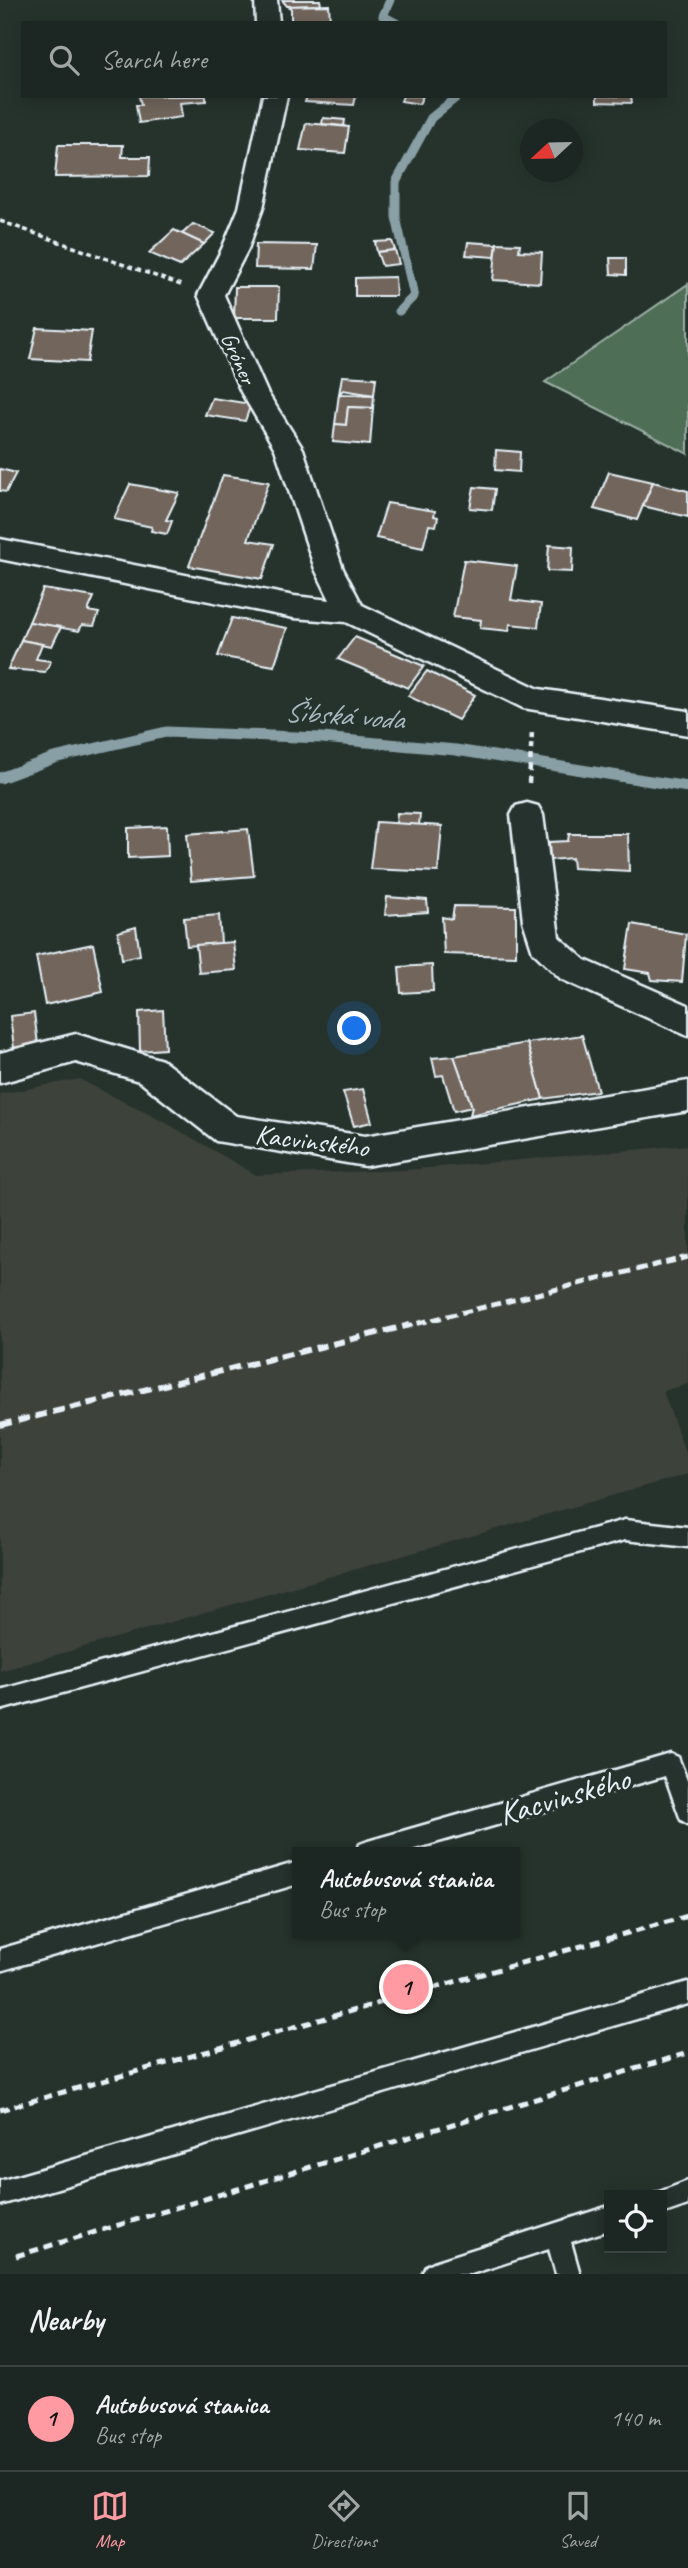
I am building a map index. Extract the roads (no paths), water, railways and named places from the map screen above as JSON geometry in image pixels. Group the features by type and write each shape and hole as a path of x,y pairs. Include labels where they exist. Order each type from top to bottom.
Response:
{"street":[{"path":"266,0 268,21"},
{"name":"Gróner","path":"275,98 251,208 211,295 254,392 289,449 328,569 351,612"},
{"path":"0,549 294,607 351,612 534,700 688,723"},
{"path":"528,803 544,942 573,970 671,1009 688,1022"},
{"name":"Kacvinského","path":"0,1068 75,1048 150,1070 229,1130 365,1151 688,1096"}],"lane":[{"path":"0,1700 625,1530 688,1537"},
{"name":"Kacvinského","path":"385,1847 671,1764 688,1813"},
{"path":"0,1960 292,1875"},
{"path":"0,2193 688,1993"},
{"path":"667,2200 688,2193"},
{"path":"433,2274 604,2220"},
{"path":"557,2235 568,2274"}],"waterway":[{"path":"390,0 383,16 392,21"},
{"path":"399,311 414,296 396,217 396,182 431,118 456,98"},
{"name":"Šibská voda","path":"0,778 54,758 166,732 322,738 456,750 688,787"}],"railway":[{"path":"403,1327 688,1257"},
{"path":"0,1425 410,1325"}],"place":[{"name":"Autobusová stanica","path":"406,1987"}]}
